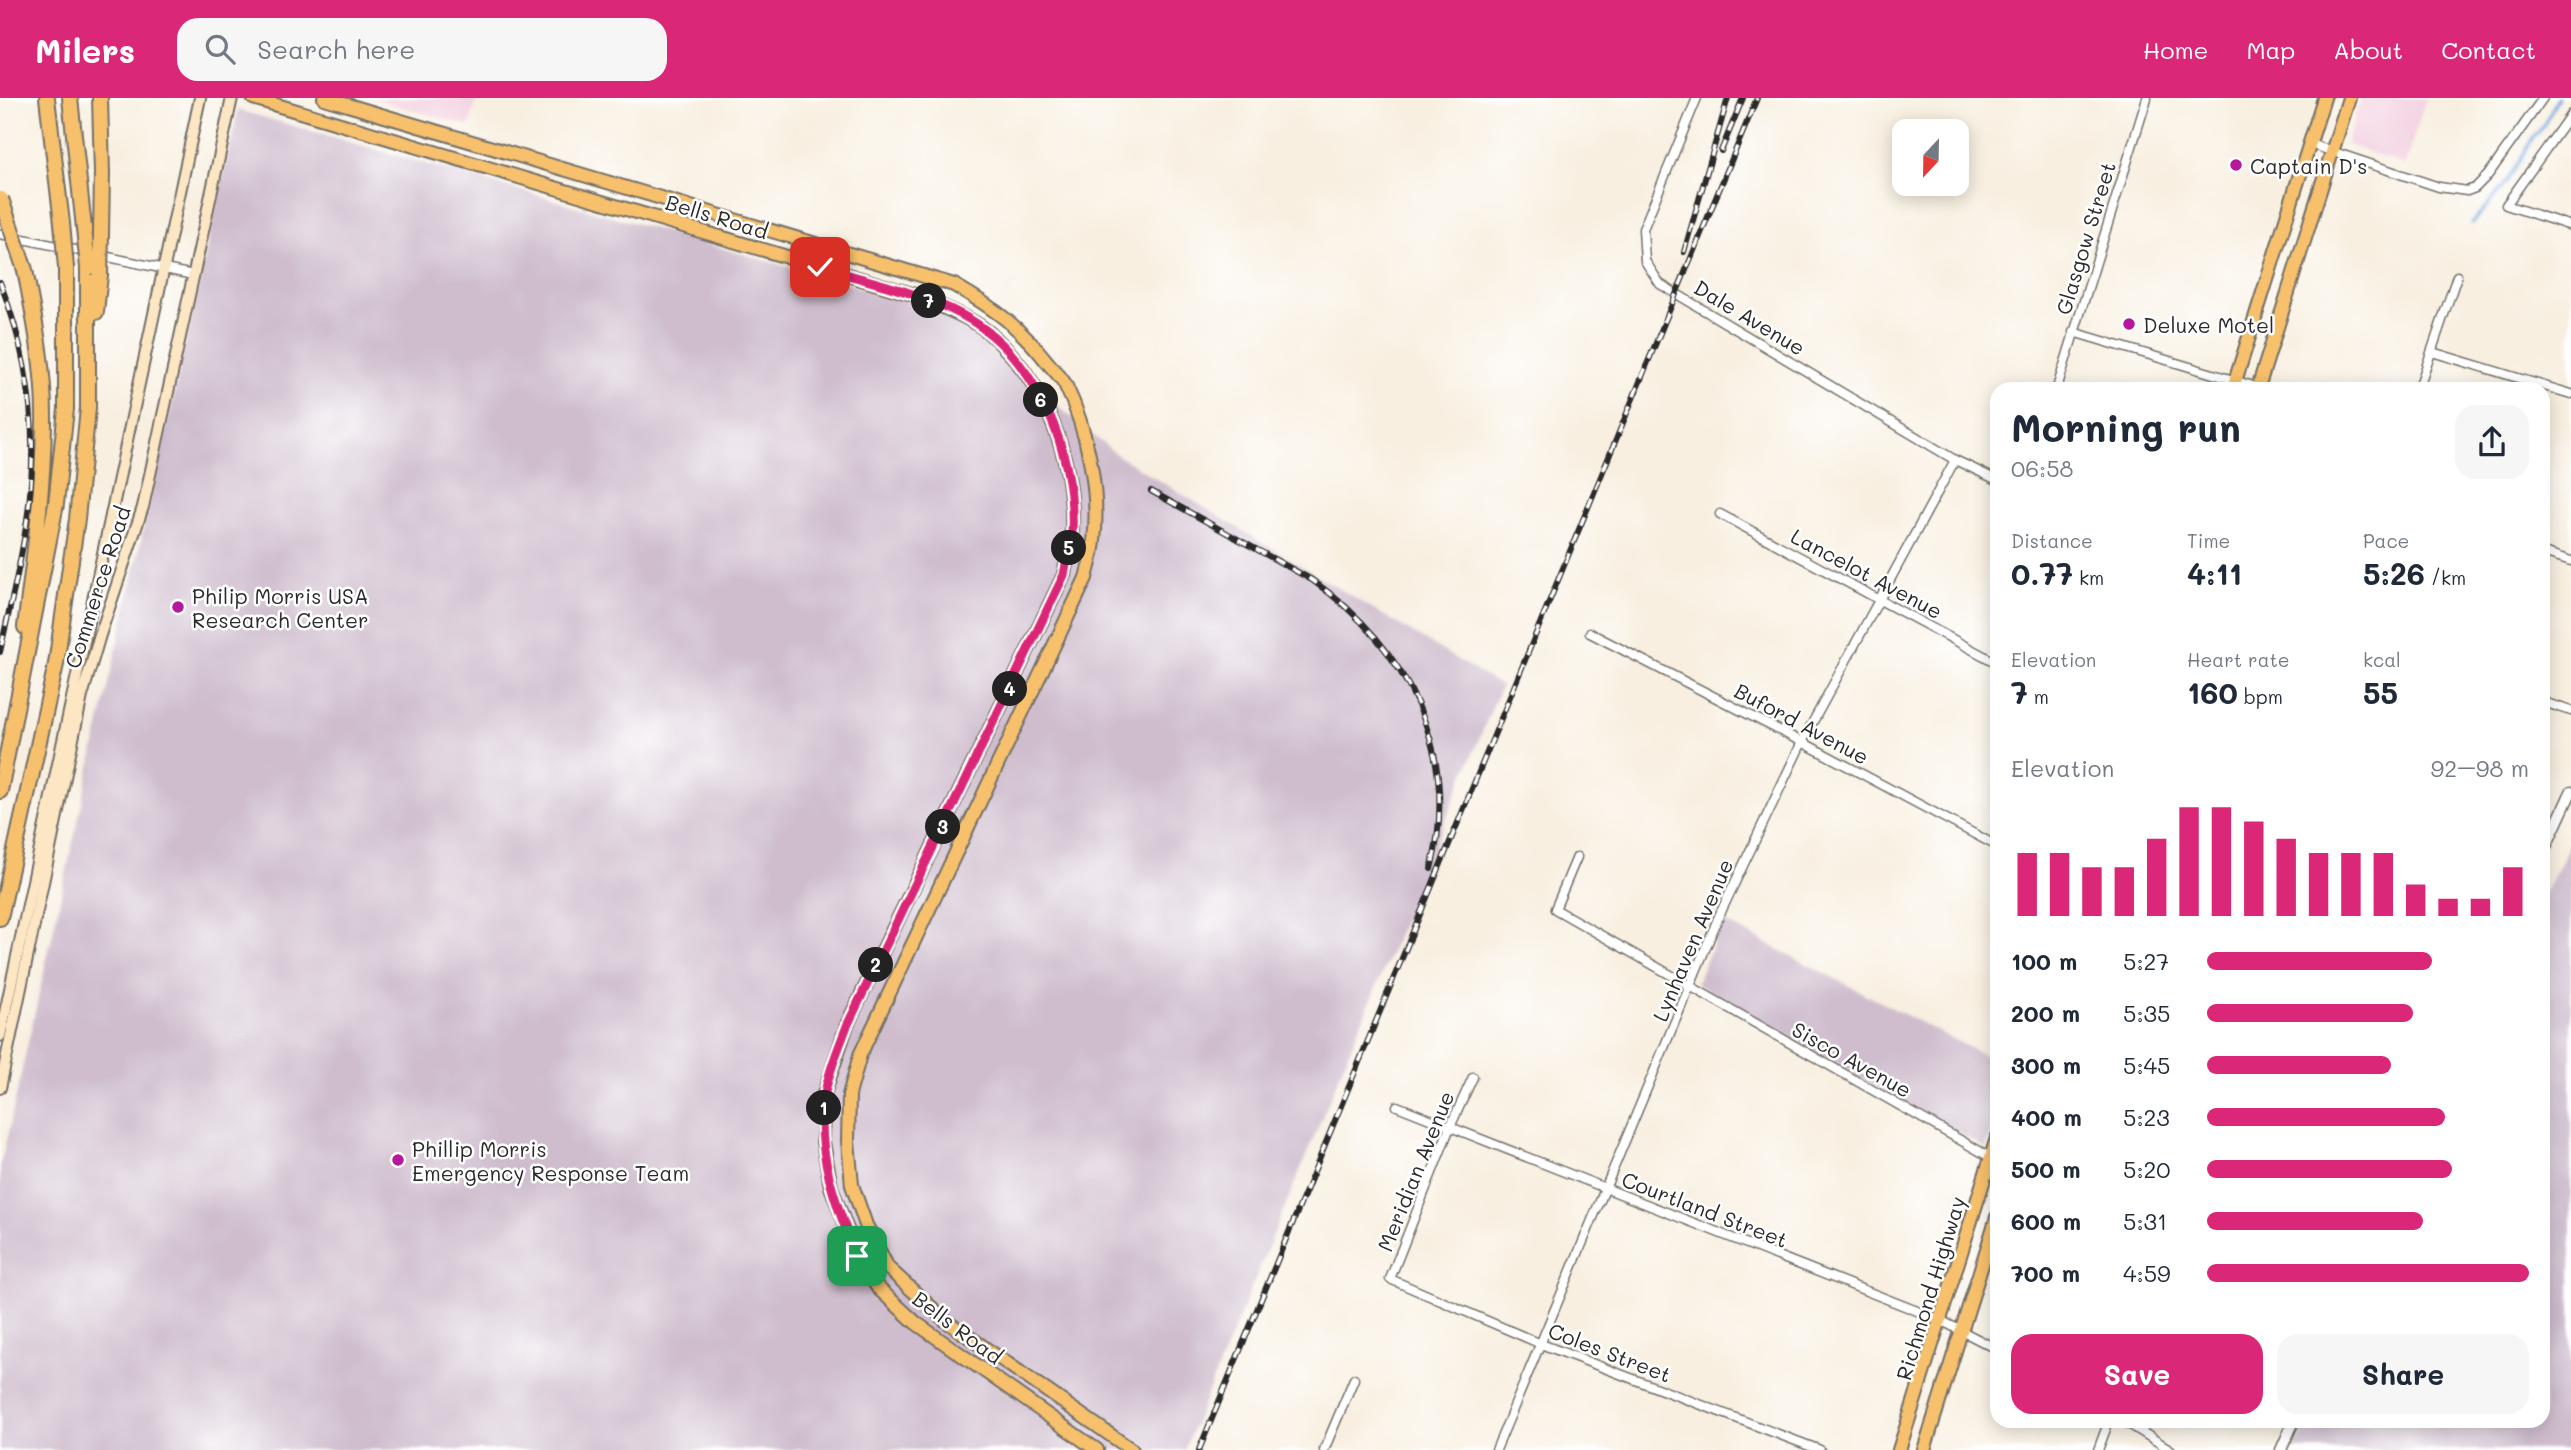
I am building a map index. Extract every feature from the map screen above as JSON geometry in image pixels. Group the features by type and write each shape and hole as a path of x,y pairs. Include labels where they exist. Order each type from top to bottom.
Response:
{"highway":[{"path":"0,791 56,505 66,409 66,268 47,98"},
{"path":"70,98 84,228 94,271"},
{"path":"0,918 56,664 77,519 88,408 94,271 101,235 100,98"},
{"path":"0,198 25,270 39,341 44,422 41,497 9,748"}],"main road":[{"name":"Commerce Road","path":"0,1036 200,98"},
{"name":"Commerce Road","path":"0,1088 82,696 143,507 232,98"},
{"name":"Bells Road","path":"253,98 915,295 962,315 985,330 1007,350 1034,386 1052,420 1066,467 1072,535 1064,575 847,1026 824,1094 823,1142 831,1187 857,1256 878,1288 916,1323 1097,1450"},
{"name":"Bells Road","path":"324,98 954,285 993,308 1031,342 1064,382 1080,424 1095,500 1094,541 1086,578 860,1055 849,1095 848,1141 852,1185 866,1225 888,1268 946,1321 1132,1450"},
{"path":"2235,382 2324,98"},
{"path":"2261,382 2349,98"},
{"path":"523,179 528,158"},
{"path":"820,267 826,246"},
{"path":"1025,657 1045,666"},
{"path":"898,921 917,932"},
{"name":"Richmond Highway","path":"1899,1450 1990,1171"},
{"name":"Richmond Highway","path":"1924,1450 1990,1240"},
{"path":"986,1372 998,1358"}],"street":[{"name":"Dale Avenue","path":"1697,98 1643,229 1645,261 1660,284 1955,460 1990,477"},
{"name":"Glasgow Street","path":"2059,382 2147,98"},
{"path":"2310,144 2439,187 2468,191 2488,175 2543,98"},
{"path":"2571,114 2506,205 2571,226"},
{"path":"0,234 193,275"},
{"path":"2421,382 2457,276"},
{"path":"2073,332 2228,382"},
{"path":"2431,352 2531,382"},
{"path":"2550,388 2571,394"},
{"name":"Lynhaven Avenue","path":"1496,1450 1719,916 1802,742 1955,460"},
{"name":"Lancelot Avenue","path":"1720,514 1990,659"},
{"path":"2550,554 2571,561"},
{"name":"Buford Avenue","path":"1590,634 1802,742 1990,842"},
{"path":"2550,704 2571,711"},
{"path":"2550,837 2571,792"},
{"name":"Sisco Avenue","path":"1577,857 1555,909 1990,1157"},
{"name":"Meridian Avenue","path":"1390,1279 1450,1127 1473,1077"},
{"name":"Courtland Street","path":"1398,1106 1940,1320 1990,1345"},
{"name":"Coles Street","path":"1390,1279 1541,1345 1820,1450"},
{"path":"1324,1450 1354,1379"},
{"path":"2098,1450 2106,1428"},
{"path":"2135,1428 2171,1450"},
{"path":"2281,1450 2291,1428"}],"shaded area":[{"path":"369,98 477,98 469,126"},
{"path":"2361,98 2426,98 2405,165 2346,144"},
{"path":"238,110 943,311 1117,455 1501,686 1184,1450 0,1450 0,1167"},
{"path":"2571,838 2571,1450 2294,1450 2304,1428 2550,1428 2550,882"},
{"path":"1723,921 1990,1058 1990,1133 1985,1148 1696,984"}],"waterway":[{"path":"2472,223 2507,182 2558,98"}],"railway":[{"path":"1684,252 1728,98"},
{"path":"1721,151 1743,98"},
{"path":"1199,1450 1757,98"},
{"path":"0,282 22,356 32,431 31,483 26,526 0,652"},
{"path":"1151,491 1312,580 1346,607 1375,637 1399,670 1418,706 1432,744 1438,784 1438,826 1431,869"}],"place":[{"name":"Captain D's","path":"2236,165"},
{"name":"Deluxe Motel","path":"2129,324"},
{"name":"Philip Morris USA Research Center","path":"178,607"},
{"name":"Phillip Morris Emergency Response Team","path":"398,1160"}],"route":[{"path":"820,267 915,295 962,315 985,330 1007,350 1034,386 1052,420 1066,467 1071,500 1072,535 1064,575 847,1026 824,1094 823,1142 831,1187 857,1256"}]}
